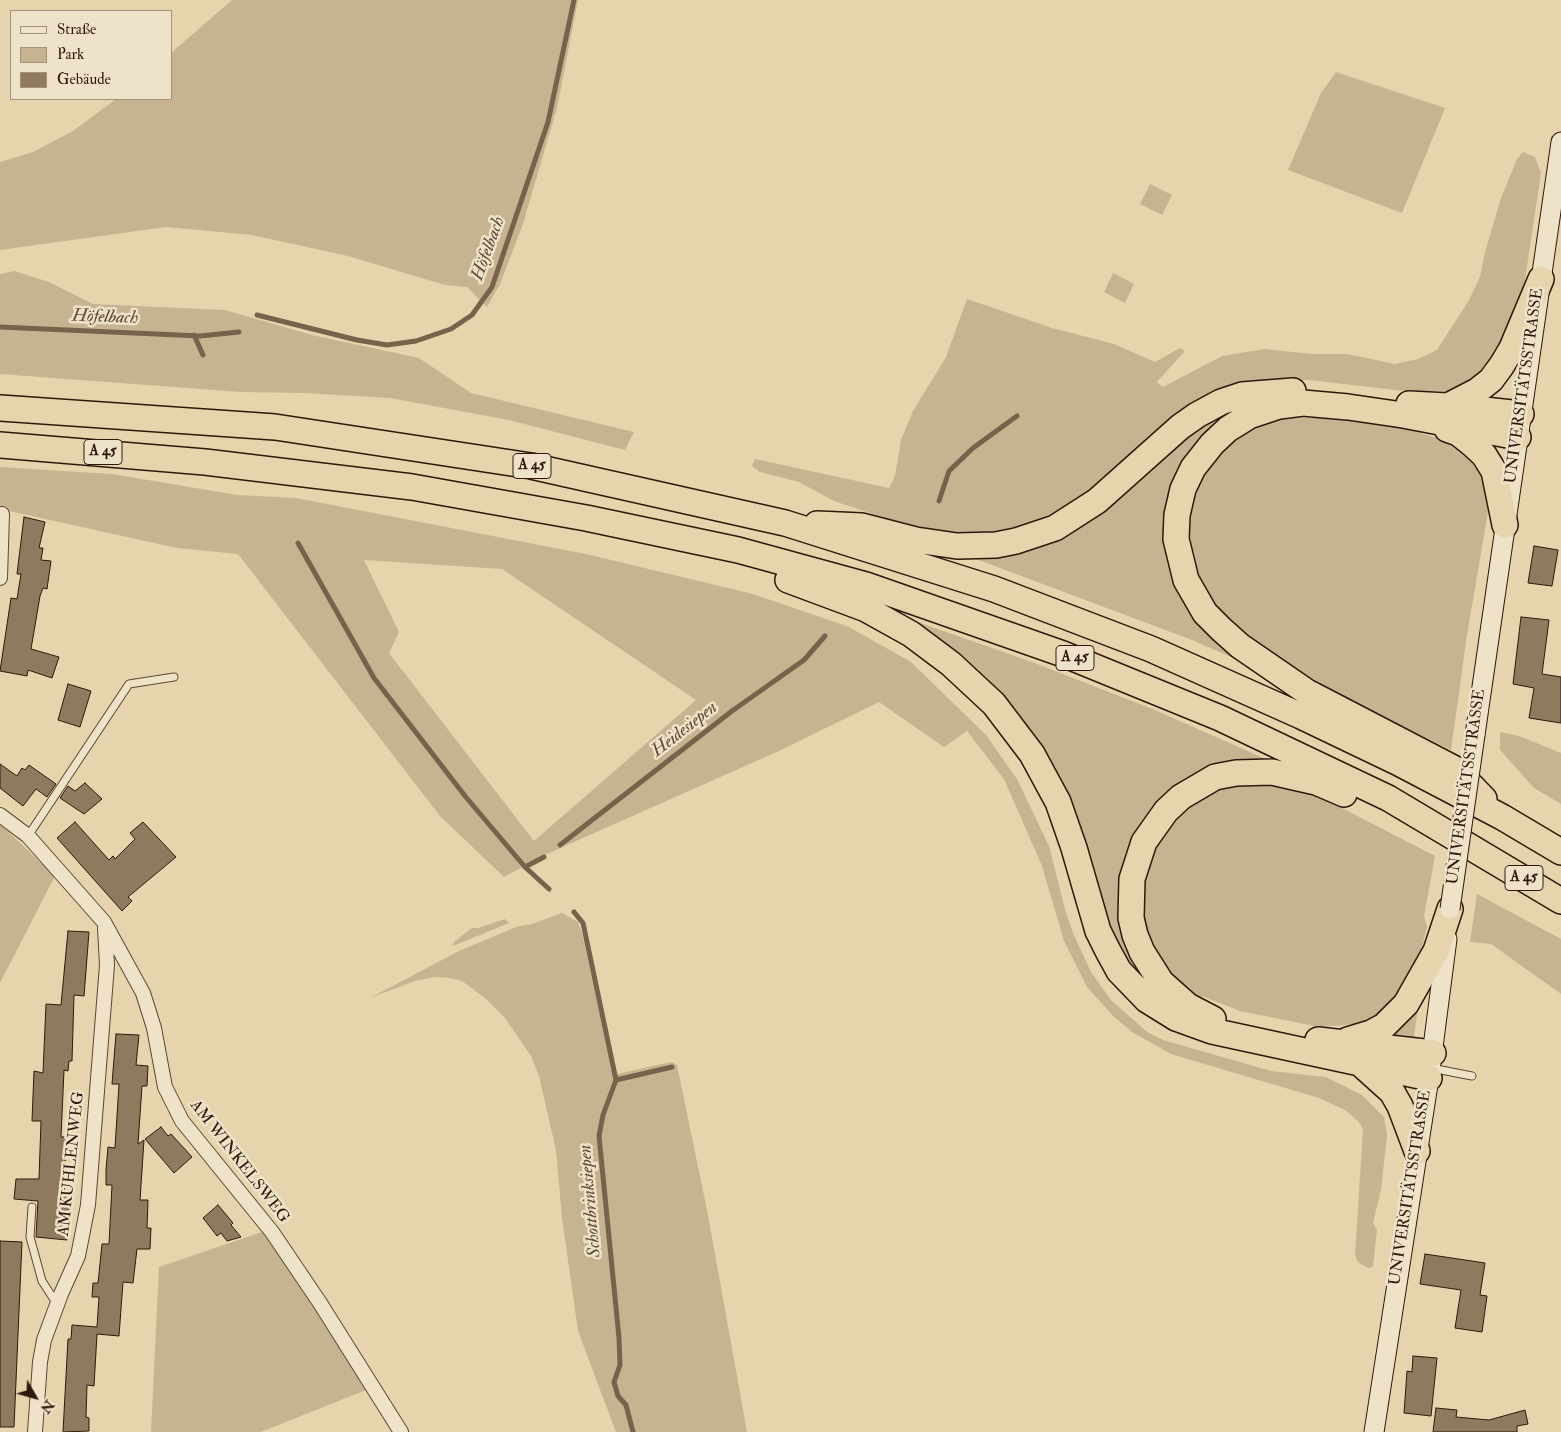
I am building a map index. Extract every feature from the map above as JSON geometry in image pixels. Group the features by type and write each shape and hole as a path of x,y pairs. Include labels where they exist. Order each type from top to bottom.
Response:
{"highway":[{"path":"1448,406 1477,392 1491,380 1502,365 1512,348 1541,279"},
{"path":"785,523 862,526 936,544 996,545 1035,535 1076,516 1097,501 1180,427 1221,402 1242,395 1286,391 1424,406 1448,406 1520,425"},
{"path":"1502,816 1455,769 1307,692 1240,646 1205,613 1186,580 1176,539 1177,515 1184,489 1193,468 1202,454 1219,436 1249,416 1279,406 1303,403 1348,407 1426,420 1520,425"},
{"name":"A 45","path":"0,408 69,411 275,427 531,466 785,523 994,589 1151,649 1301,716 1502,816 1561,852"},
{"path":"1426,420 1458,433 1484,455 1494,471 1505,525"},
{"name":"A 45","path":"0,445 205,462 383,483 636,528 738,550 866,585 1063,654 1158,692 1289,750 1388,798 1561,901"},
{"path":"636,528 661,546 791,581 840,598 886,619 932,648 975,684 1011,725 1046,778 1068,827 1098,931 1119,971 1132,986 1160,1009 1195,1026 1360,1064 1431,1067"},
{"path":"1431,1067 1339,1042 1256,1031 1211,1018 1188,1006 1162,982 1142,952 1135,935 1130,904 1132,879 1136,862 1144,842 1154,826 1181,797 1215,777 1236,773 1272,772 1316,782 1357,800 1428,837 1488,856"},
{"path":"1339,1042 1372,1034 1396,1016 1436,951 1450,909"},
{"path":"1360,1064 1373,1073 1392,1092 1400,1106 1417,1151"}],"main road":[{"name":"UNIVERSITÄTSSTRASSE","path":"1374,1432 1431,1067 1474,734 1561,142"}],"street":[{"path":"0,578 2,514"},
{"name":"AM WINKELSWEG","path":"0,815 28,836 104,922 143,993 154,1028 165,1087 182,1121 272,1232 320,1303 401,1432"},
{"name":"AM KUHLENWEG","path":"35,1432 40,1362 44,1340 78,1256 88,1205 106,972 107,944 104,922"}],"lane":[{"path":"28,836 129,684 174,677"},
{"path":"1431,1067 1472,1076"},
{"path":"32,1207 30,1237 42,1282 57,1304"}],"green space":[{"path":"232,0 578,0 557,108 523,224 500,284 487,307 467,287 445,285 348,256 252,235 166,227 0,250 0,162 33,152 73,131 115,100 172,100 172,52"},
{"path":"1336,72 1445,108 1402,213 1288,170 1321,93"},
{"path":"1523,152 1535,157 1541,173 1525,280 1513,325 1504,344 1474,382 1445,391 1404,391 1309,380 1275,379 1237,385 1184,410 1162,425 1102,483 1067,508 1040,521 989,534 945,532 894,521 834,501 799,482 760,472 752,466 755,459 889,488 895,476 901,440 913,411 946,357 967,299 1052,328 1114,344 1155,362 1180,348 1185,351 1157,382 1163,387 1222,356 1265,349 1312,354 1347,354 1395,364 1418,359 1437,350 1469,300 1480,277 1485,252 1501,198 1517,159"},
{"path":"1150,184 1172,195 1162,215 1140,204"},
{"path":"14,271 49,282 93,304 225,310 312,335 419,358 471,393 634,432 625,450 509,420 390,398 304,393 241,392 0,374 0,274"},
{"path":"1113,273 1134,284 1125,303 1104,292"},
{"path":"1259,398 1214,431 1173,555 1263,671 1192,640 960,553 1006,551 1202,419"},
{"path":"1278,418 1317,418 1367,422 1408,429 1442,440 1470,460 1486,482 1490,500 1467,635 1451,750 1352,701 1275,657 1222,612 1205,590 1193,564 1189,523 1199,484 1215,459 1236,438"},
{"path":"0,467 112,474 237,495 296,498 586,554 753,594 849,627 911,662 986,735 1017,779 1049,846 1073,933 1091,972 1111,1000 1147,1032 1163,1040 1271,1071 1326,1077 1362,1095 1384,1117 1387,1135 1381,1190 1373,1223 1377,1230 1373,1266 1369,1268 1362,1265 1357,1261 1355,1255 1363,1129 1358,1121 1345,1110 1319,1098 1171,1054 1132,1032 1113,1016 1087,987 1064,941 1042,866 1004,779 967,731 944,747 879,702 779,751 549,853 504,877 440,816 238,554 177,548 0,509","holes":["364,560 502,569 696,700 534,841 389,653 399,632"]},
{"path":"895,614 1032,662 1155,710 1277,764 1298,790 1338,806 1435,856 1424,916 1427,927 1421,950 1402,993 1385,1014 1357,1024 1319,1027 1240,1011 1202,996 1187,1015 1163,1002 1117,953 1049,773"},
{"path":"1500,732 1519,736 1561,753 1561,804 1534,788 1500,750"},
{"path":"0,824 55,876 0,983"},
{"path":"1477,894 1561,939 1561,994 1491,944 1470,942"},
{"path":"562,913 578,922 582,933 613,1075 671,1062 677,1065 708,1215 747,1432 616,1432 578,1331 562,1218 556,1150 539,1076 531,1056 505,1018 485,998 462,981 435,977 415,981 370,998 459,951 516,927 532,924"},
{"path":"505,919 509,923 453,946 454,942 472,928 478,928"},
{"path":"1419,1000 1413,1043 1380,1040"},
{"path":"265,1231 371,1388 261,1432 151,1432 159,1267"}],"building":[{"path":"24,517 45,522 39,548 43,548 41,560 51,561 47,589 43,588 40,596 31,649 59,657 52,678 28,670 27,676 0,671 11,598 17,599 21,574 17,574"},
{"path":"1534,546 1558,550 1552,586 1528,583"},
{"path":"1521,617 1549,620 1542,674 1561,677 1561,723 1529,718 1534,688 1513,684"},
{"path":"68,684 91,691 80,727 58,720"},
{"path":"0,764 17,776 22,768 25,770 29,765 56,784 47,797 36,789 23,806 0,788"},
{"path":"85,783 102,799 84,814 60,798 68,786 75,791"},
{"path":"75,822 109,860 113,856 115,859 135,839 130,833 143,822 176,857 128,897 132,901 122,911 57,838"},
{"path":"68,931 89,932 84,996 74,995 72,1061 69,1061 68,1071 64,1070 61,1137 66,1137 64,1195 71,1195 67,1240 36,1237 38,1201 14,1199 16,1179 39,1179 41,1121 32,1121 34,1071 43,1073 46,1004 61,1005"},
{"path":"116,1034 139,1035 136,1065 148,1066 147,1086 142,1086 138,1144 144,1140 140,1200 148,1200 147,1228 151,1228 150,1249 137,1249 133,1283 123,1282 119,1336 97,1334 94,1386 87,1385 86,1417 89,1418 89,1431 63,1432 68,1339 71,1339 72,1325 97,1327 99,1297 92,1297 93,1283 98,1283 102,1244 109,1244 112,1185 106,1185 106,1170 108,1147 115,1148 119,1084 112,1084"},
{"path":"161,1127 168,1136 171,1134 192,1157 174,1173 145,1139"},
{"path":"218,1205 233,1223 231,1225 241,1237 227,1241 221,1233 217,1236 203,1218"},
{"path":"0,1241 22,1242 14,1427 0,1427"},
{"path":"1425,1254 1485,1263 1480,1295 1487,1296 1482,1332 1455,1328 1461,1290 1420,1284"},
{"path":"1413,1356 1437,1358 1431,1416 1404,1413 1407,1371 1412,1372"},
{"path":"1436,1408 1457,1410 1456,1417 1489,1420 1525,1410 1528,1424 1517,1426 1517,1432 1433,1432"}],"waterway":[{"name":"Höfelbach","path":"257,315 357,340 387,345 416,341 451,329 472,315 492,287 548,122 574,0"},
{"name":"Höfelbach","path":"0,327 200,336 239,332"},
{"path":"194,335 203,355"},
{"name":"Heidesiepen","path":"939,501 949,471 973,448 1017,416"},
{"path":"298,543 374,678 465,796 525,867 549,889"},
{"name":"Heidesiepen","path":"560,845 732,711 804,660 825,636"},
{"name":"Heidesiepen","path":"525,867 544,857"},
{"name":"Schottbrinksiepen","path":"574,912 583,923 616,1080 603,1115 599,1136 619,1338 620,1365 614,1382 618,1396 626,1405 633,1432"},
{"path":"616,1080 672,1067"}]}
